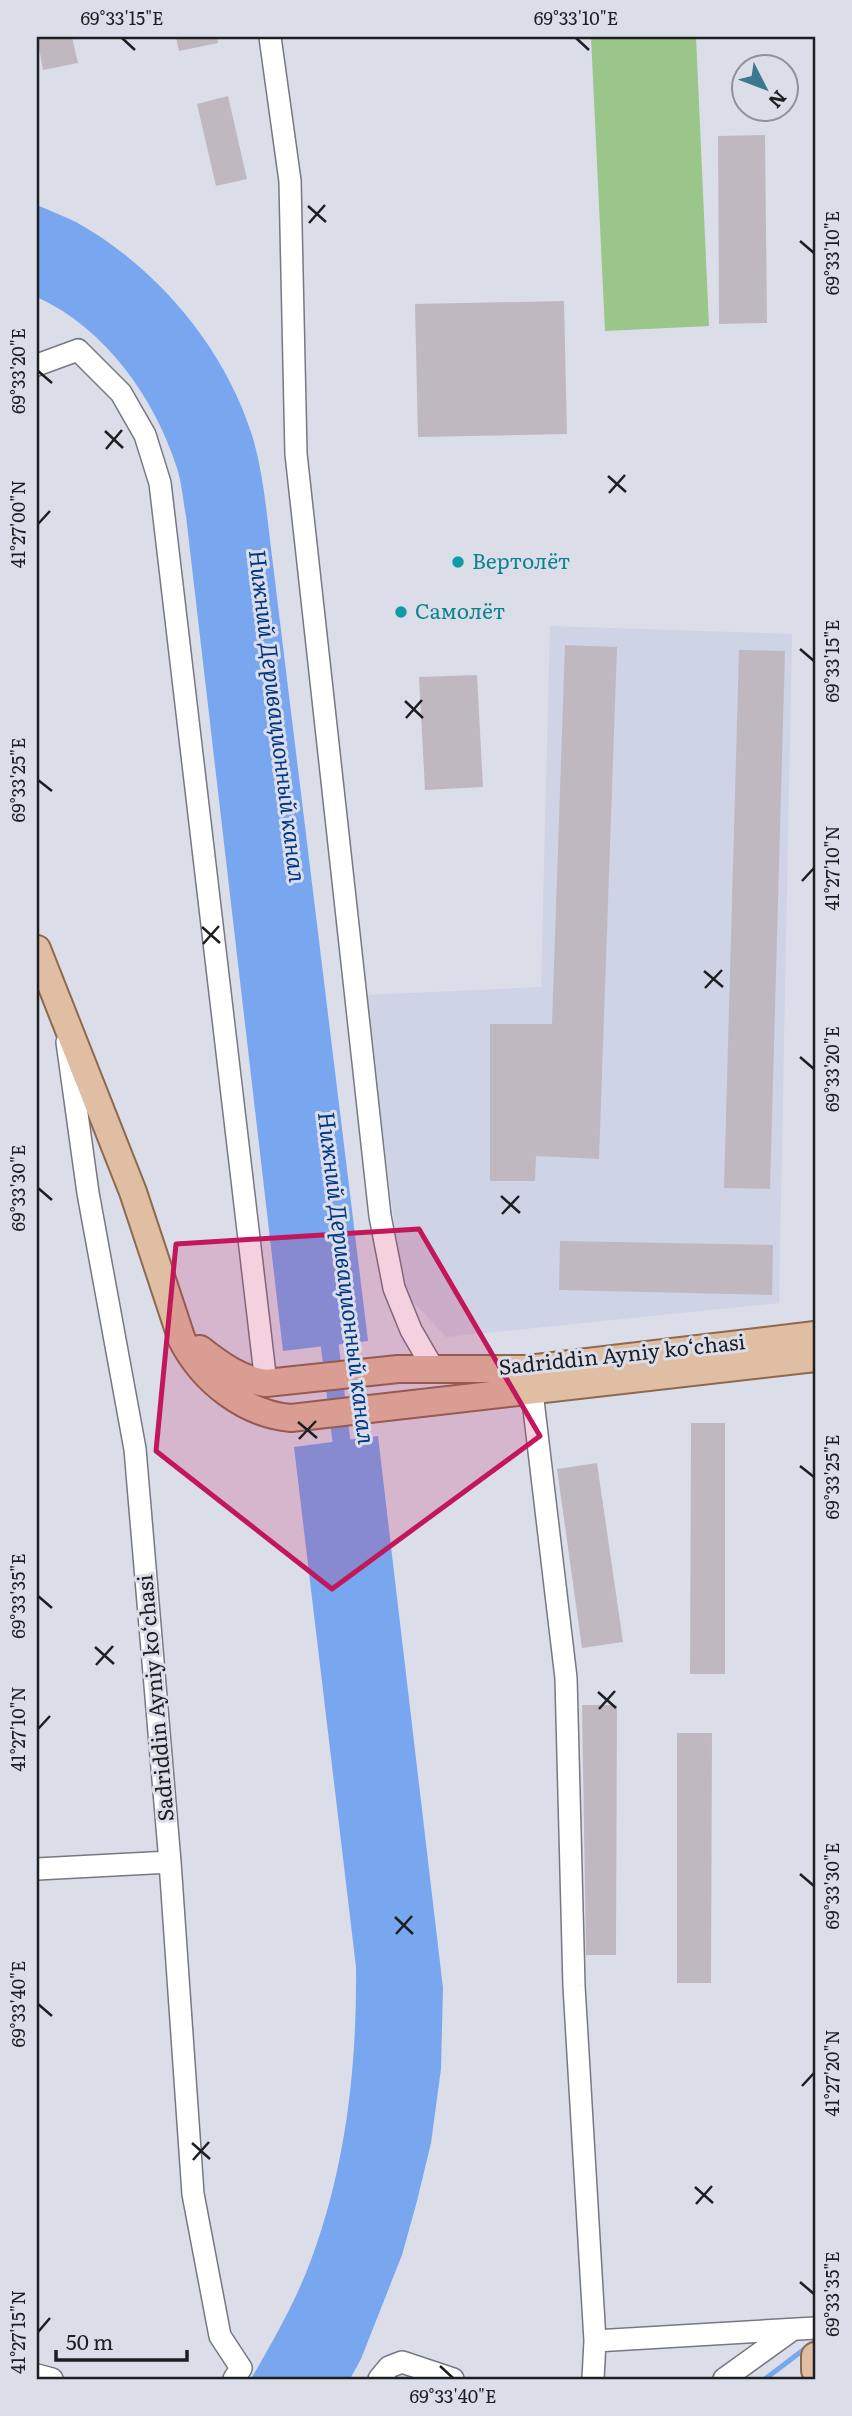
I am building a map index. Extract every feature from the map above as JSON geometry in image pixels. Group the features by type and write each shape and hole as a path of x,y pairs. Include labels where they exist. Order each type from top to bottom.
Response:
{"main road":[{"name":"Sadriddin Ayniy ko‘chasi","path":"38,956 63,1010 133,1192 169,1305 187,1350 216,1383 231,1396 254,1409 272,1416 291,1418 815,1358"},
{"name":"Sadriddin Ayniy ko‘chasi","path":"169,1305 177,1323 204,1352 236,1373 256,1382 398,1369 528,1369 815,1335"},
{"path":"815,2356 815,2370"}],"street":[{"path":"270,37 290,181 296,454 380,1216 394,1288 411,1329 433,1368"},
{"path":"37,365 78,350 121,393 145,435 159,483 276,1382"},
{"name":"Sadriddin Ayniy ko‘chasi","path":"63,1010 88,1193 135,1449 170,1862 193,2194 220,2336 241,2368 234,2379"},
{"path":"532,1392 566,1678 574,1986 595,2341 593,2379"},
{"path":"37,1869 170,1862"},
{"path":"595,2341 815,2328"},
{"path":"724,2379 792,2330"},
{"path":"379,2379 388,2367 401,2362 453,2379"}],"highlighted area":[{"path":"419,1229 540,1436 332,1589 156,1451 176,1244"}],"shaded area":[{"path":"550,626 792,634 779,1303 446,1337 403,1291 365,995 541,987"}],"green space":[{"path":"591,37 696,37 709,326 605,331"}],"water":[{"path":"37,205 76,222 106,240 160,286 184,312 224,371 240,402 252,435 267,513 368,1341 283,1351 180,480 155,416 124,368 106,346 85,327 37,297"},
{"path":"378,1436 443,1988 441,2069 431,2143 402,2255 361,2359 350,2379 251,2379 298,2291 323,2225 347,2116 356,2004 356,1967 294,1447"}],"building":[{"path":"37,37 72,37 78,63 43,70"},
{"path":"176,37 217,37 218,43 179,51"},
{"path":"228,96 247,179 216,186 197,104"},
{"path":"765,135 767,323 719,324 718,136"},
{"path":"564,301 567,434 418,437 415,304"},
{"path":"565,645 617,647 599,1159 536,1156 535,1181 490,1181 490,1024 552,1024"},
{"path":"739,650 785,651 770,1189 724,1188"},
{"path":"477,675 483,787 425,790 419,677"},
{"path":"560,1241 773,1245 772,1295 559,1290"},
{"path":"691,1423 725,1423 725,1674 690,1674"},
{"path":"597,1463 623,1642 582,1648 557,1469"},
{"path":"582,1705 617,1705 616,1955 586,1955"},
{"path":"677,1733 712,1733 711,1983 677,1983"}],"waterway":[{"name":"Нижний Деривационный канал","path":"327,1323 344,1462"},
{"path":"765,2379 815,2341"}],"place":[{"name":"Вертолёт","path":"458,562"},
{"name":"Самолёт","path":"401,612"}]}
